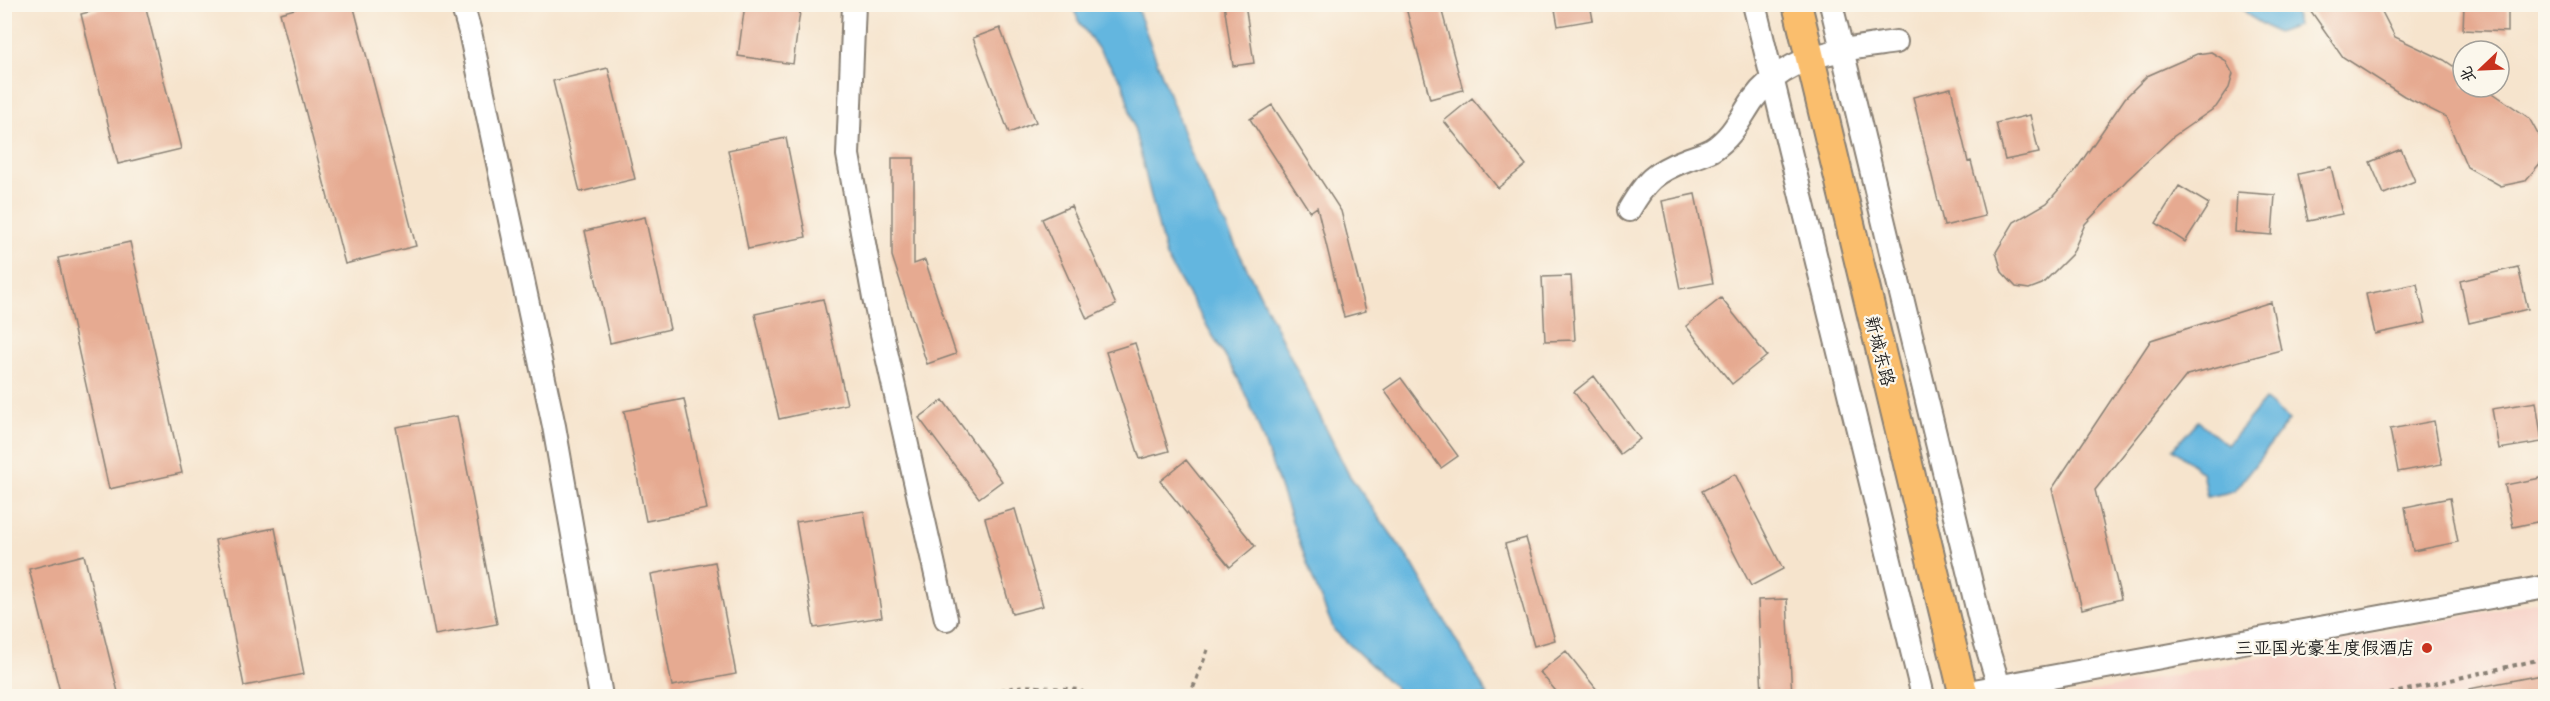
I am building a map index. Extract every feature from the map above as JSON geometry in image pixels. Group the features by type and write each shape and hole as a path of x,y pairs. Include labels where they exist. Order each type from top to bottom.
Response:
{"main road":[{"name":"新城东路","path":"1797,4 1963,695"}],"street":[{"path":"462,4 473,43 554,426 601,696"},
{"path":"854,4 848,154 874,298 946,619"},
{"path":"1754,4 1923,696"},
{"path":"1831,4 1984,638 2001,692"},
{"path":"1629,210 1643,184 1666,167 1712,150 1739,125 1752,102 1772,77 1809,57 1896,42"},
{"path":"1963,695 2001,692 2546,588"}],"path":[{"path":"1190,696 1209,646"},
{"path":"2381,696 2546,658"},
{"path":"965,696 1024,686 1080,690 1087,696"}],"shaded area":[{"name":"三亚国光豪生度假酒店","path":"2545,600 2545,696 2070,696"}],"water":[{"path":"1072,5 1136,5 1194,161 1349,475 1413,565 1488,696 1404,696 1334,630 1313,580 1254,414 1238,378 1166,257 1123,83 1079,22"},
{"path":"2240,5 2294,5 2297,26 2277,33 2249,16"},
{"path":"2265,400 2289,420 2235,491 2207,497 2202,472 2173,449 2198,421 2227,445"}],"building":[{"path":"119,4 145,4 181,149 118,164 81,14"},
{"path":"313,4 353,4 416,246 345,264 280,13"},
{"path":"745,4 801,4 793,64 738,56"},
{"path":"1224,4 1245,4 1254,63 1233,66"},
{"path":"1405,4 1440,4 1463,90 1430,99"},
{"path":"1554,4 1590,4 1593,20 1558,26"},
{"path":"2306,4 2378,4 2395,37 2451,65 2451,99 2501,99 2529,118 2540,138 2542,161 2525,181 2501,186 2467,167 2446,117 2404,96 2343,57"},
{"path":"2464,4 2508,5 2508,32 2463,30"},
{"path":"1000,28 1036,122 1009,133 973,38"},
{"path":"2211,52 2225,60 2233,74 2229,88 2216,107 2174,136 2127,180 2085,224 2072,254 2042,284 2029,289 2016,287 2002,272 1996,252 2014,222 2047,203 2075,171 2125,98 2147,76 2197,54"},
{"path":"608,68 635,179 580,192 553,81"},
{"path":"1951,88 1968,162 1971,161 1985,216 1944,226 1913,97"},
{"path":"1472,98 1526,165 1498,188 1444,121"},
{"path":"1272,105 1341,211 1366,311 1344,317 1317,207 1310,212 1250,119"},
{"path":"2030,115 2039,153 2005,160 1996,123"},
{"path":"786,138 806,237 748,249 728,150"},
{"path":"2401,149 2415,181 2384,194 2370,162"},
{"path":"892,158 914,158 914,264 925,260 956,354 927,364 892,256"},
{"path":"2331,167 2342,214 2308,221 2298,174"},
{"path":"2179,186 2209,204 2185,242 2156,223"},
{"path":"2237,192 2275,195 2272,235 2235,232"},
{"path":"1695,194 1713,283 1680,289 1662,201"},
{"path":"1071,206 1116,305 1087,319 1042,219"},
{"path":"645,217 670,329 610,343 585,231"},
{"path":"130,242 182,473 109,489 58,258"},
{"path":"2518,267 2528,309 2469,323 2460,281"},
{"path":"1571,276 1575,340 1545,341 1542,277"},
{"path":"2417,284 2426,323 2375,334 2366,294"},
{"path":"1721,298 1767,356 1732,384 1686,326"},
{"path":"823,299 847,404 779,419 755,314"},
{"path":"2271,302 2281,350 2187,375 2095,490 2121,599 2082,609 2052,489 2151,340"},
{"path":"1135,343 1169,451 1140,459 1106,352"},
{"path":"1594,376 1640,439 1620,454 1574,392"},
{"path":"1401,378 1458,456 1441,468 1384,390"},
{"path":"684,399 707,509 646,521 624,411"},
{"path":"943,400 1002,481 979,498 919,418"},
{"path":"2536,402 2542,442 2499,449 2492,409"},
{"path":"457,416 497,624 435,635 396,427"},
{"path":"2434,421 2442,464 2398,472 2390,429"},
{"path":"1186,460 1255,546 1230,567 1160,481"},
{"path":"1735,474 1783,569 1751,586 1702,491"},
{"path":"2546,477 2546,520 2513,527 2505,485"},
{"path":"2450,498 2458,542 2413,551 2405,507"},
{"path":"1015,509 1043,606 1012,614 985,518"},
{"path":"864,511 882,617 814,628 796,522"},
{"path":"275,528 304,674 244,686 215,540"},
{"path":"1526,538 1555,640 1534,646 1505,544"},
{"path":"84,555 119,696 61,696 29,569"},
{"path":"715,562 736,674 672,686 651,574"},
{"path":"1787,599 1792,696 1762,696 1758,600"},
{"path":"1566,651 1602,696 1560,696 1540,672"},
{"path":"2546,674 2546,696 2470,696 2469,689"}],"place":[{"name":"三亚国光豪生度假酒店","path":"2427,648"}]}
